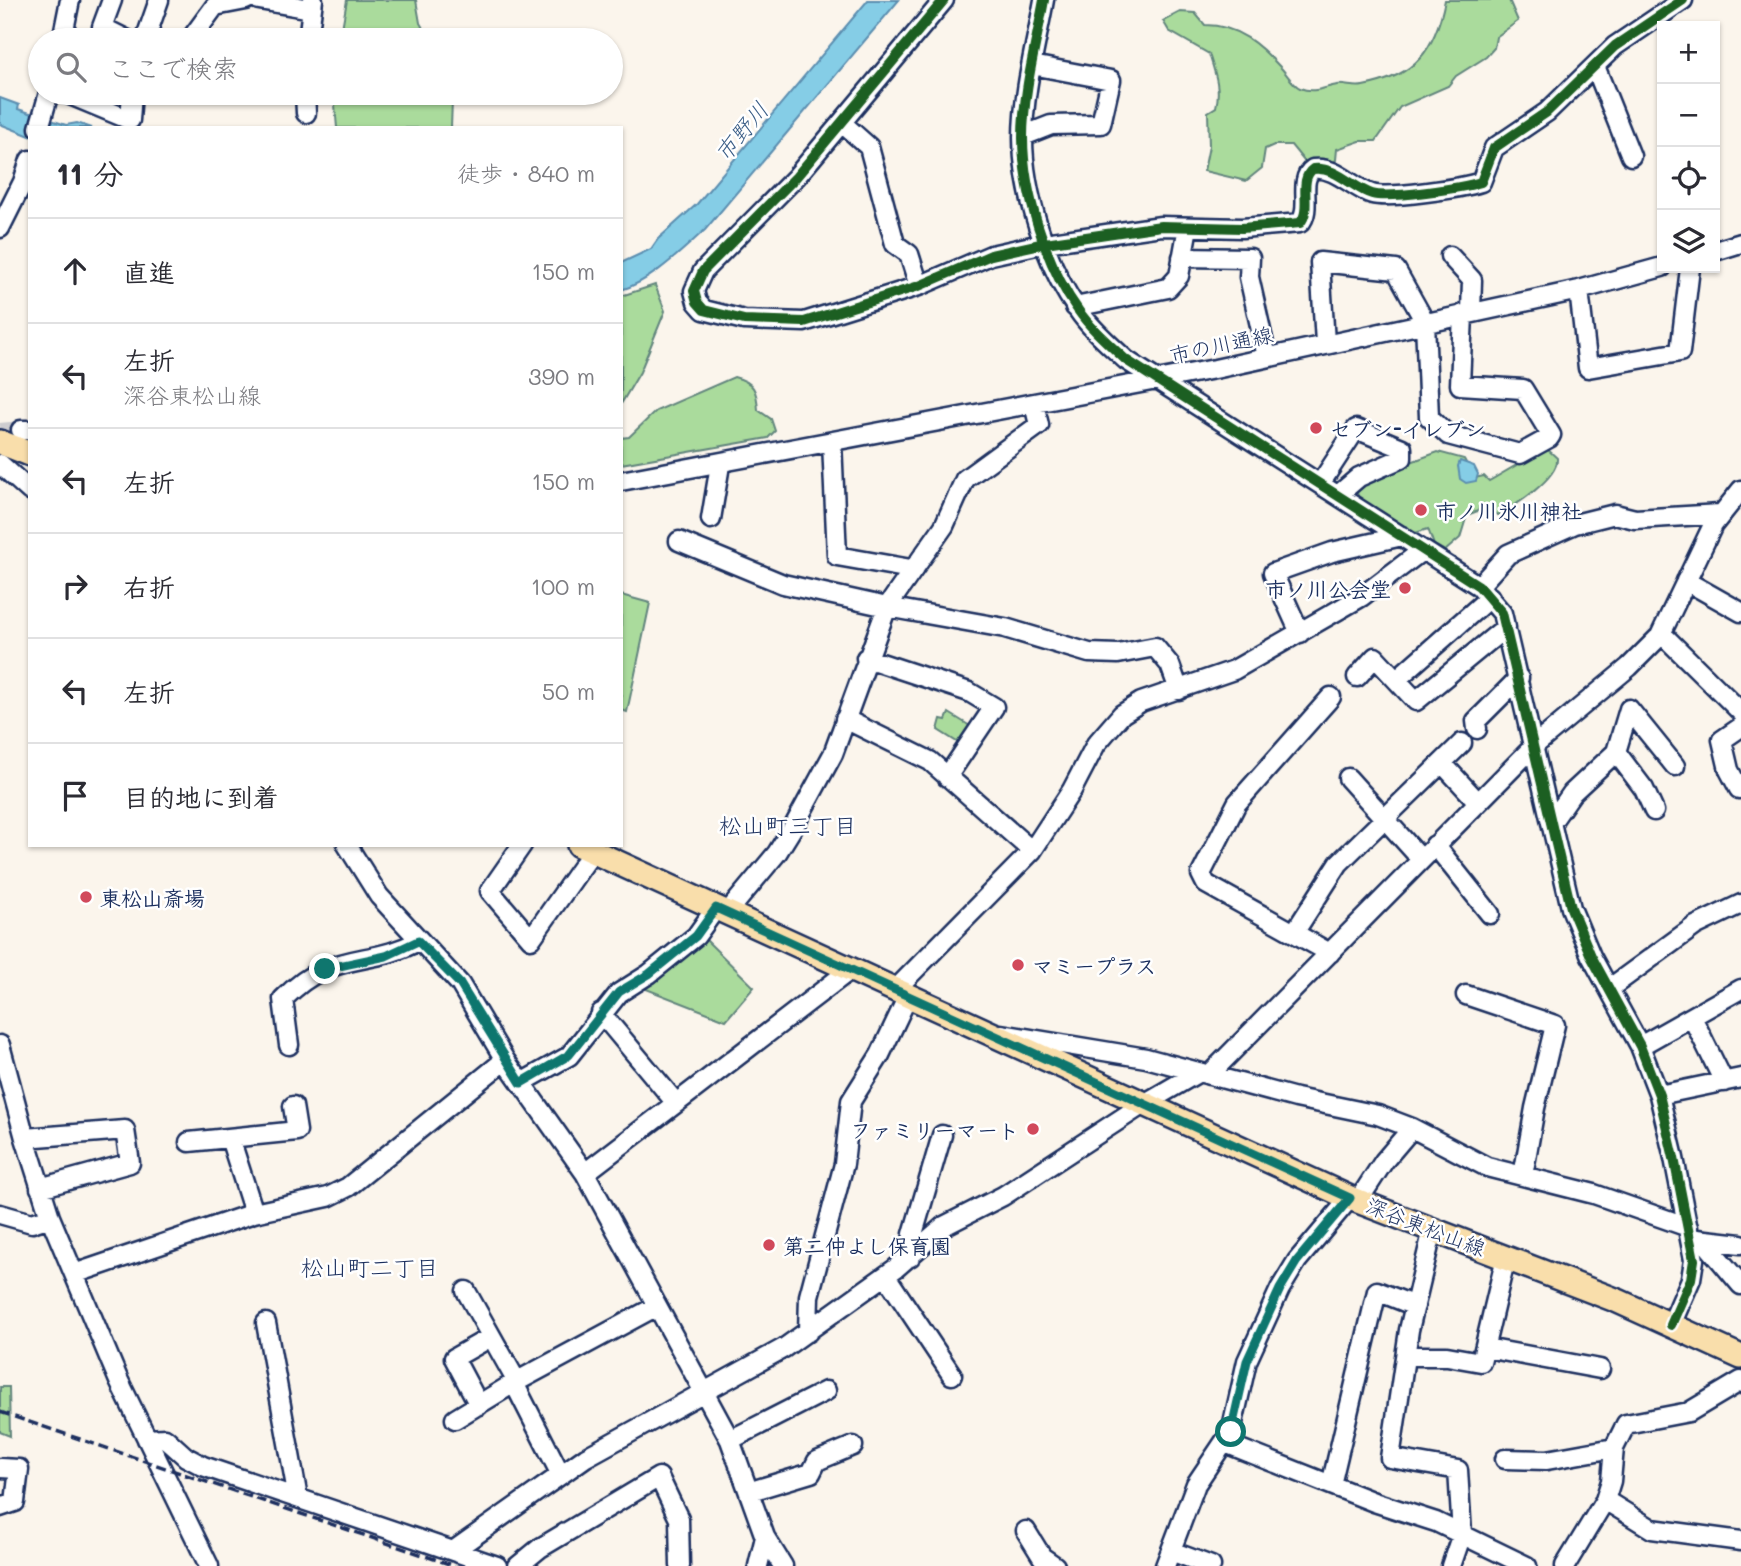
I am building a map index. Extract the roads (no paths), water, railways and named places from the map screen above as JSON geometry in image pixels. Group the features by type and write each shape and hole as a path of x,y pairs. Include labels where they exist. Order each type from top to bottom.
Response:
{"main road":[{"path":"0,442 28,453"},
{"name":"深谷東松山線","path":"586,848 1142,1105 1354,1199 1506,1256 1741,1357"}],"street":[{"path":"64,28 70,0"},
{"path":"104,28 102,27 112,0"},
{"path":"149,28 159,0"},
{"path":"198,28 216,3 246,0"},
{"path":"259,0 312,5 309,28"},
{"path":"944,0 764,212 703,271 694,291 697,302 704,310 744,320 793,323 820,318 919,286 991,255 1045,243 1161,226 1242,228 1300,223 1305,217 1307,176 1313,169 1331,171 1376,195 1407,194 1481,183 1494,148 1546,112 1615,46 1683,0"},
{"path":"1044,0 1023,136 1027,184 1045,243 1075,307 1091,327 1126,360 1161,380 1485,592 1506,626 1570,908 1640,1046 1658,1095 1694,1235 1693,1270 1671,1325"},
{"path":"1023,136 1051,125 1101,124 1111,80 1032,65"},
{"path":"1595,66 1631,156"},
{"path":"40,126 49,105"},
{"path":"86,105 130,120 131,105"},
{"path":"306,105 306,113"},
{"path":"842,122 869,147 895,244 909,254 919,286"},
{"path":"0,228 28,165"},
{"path":"1075,307 1168,288 1179,276 1188,227"},
{"path":"1720,249 1741,243"},
{"path":"1325,343 1320,262 1396,270 1425,322 1429,417 1448,435 1520,454 1549,438 1551,435 1523,389 1461,385 1472,281 1450,256"},
{"path":"1182,257 1250,258 1250,277 1267,357"},
{"name":"市の川通線","path":"623,481 720,465 1161,380 1579,290 1657,268"},
{"path":"1579,290 1588,368 1681,352 1689,273"},
{"path":"521,1083 569,1055 619,992 649,974 696,936 777,853 796,824 833,754 866,658 887,607 911,569 944,526 965,479 1038,425 1034,404"},
{"path":"1320,484 1356,429 1402,448 1402,458 1359,477 1338,495"},
{"path":"832,442 837,556 911,569"},
{"path":"0,464 28,489"},
{"path":"711,519 720,465"},
{"path":"453,1551 560,1473 808,1332 886,1276 944,1226 1003,1196 1142,1105 1204,1074 1330,953 1535,745 1629,667 1661,634 1720,514 1741,490"},
{"path":"1397,680 1485,592 1508,554 1575,524 1615,514 1635,519 1720,514"},
{"path":"1300,632 1273,573 1332,552 1402,536"},
{"path":"679,541 783,584 887,607 1005,628 1102,655 1154,647 1170,665 1179,690"},
{"path":"808,1332 809,1296 844,1164 851,1101 880,1055 901,993 1032,851 1054,821 1096,744 1122,714 1141,702 1234,670 1361,597 1423,550"},
{"path":"1686,581 1741,612"},
{"path":"1357,677 1375,657 1416,701 1506,626"},
{"path":"1661,634 1741,712"},
{"path":"866,658 970,692 994,707 947,777"},
{"path":"1477,729 1476,721 1519,678"},
{"path":"1330,953 1206,884 1201,874 1237,803 1331,697"},
{"path":"1551,823 1572,793 1616,752 1629,709 1675,766"},
{"path":"845,719 919,755 1032,851"},
{"path":"1739,789 1729,770 1721,740 1741,727"},
{"path":"1294,933 1339,863 1462,743"},
{"path":"1616,752 1644,789 1654,811"},
{"path":"1442,763 1478,803"},
{"path":"1348,778 1421,859"},
{"path":"1434,845 1490,914"},
{"path":"348,847 379,896 460,984 505,1060 584,1173 730,1440 751,1491 765,1537 783,1566"},
{"path":"521,847 490,891 531,939 586,848"},
{"path":"1610,988 1695,926 1741,904"},
{"path":"289,1045 283,999 303,980 325,969 386,956 418,941"},
{"path":"584,1173 850,970"},
{"path":"1640,1046 1741,989"},
{"path":"1466,995 1555,1025 1535,1108 1524,1176"},
{"path":"601,1013 676,1103"},
{"path":"1658,1095 1732,1080 1692,1017"},
{"path":"988,1034 1033,1037 1146,1058 1296,1098 1378,1115 1412,1128 1487,1167 1594,1194 1694,1235 1741,1244"},
{"path":"0,1045 24,1138 50,1217 147,1439 208,1566"},
{"path":"74,1274 254,1213 328,1197 348,1187 505,1060"},
{"path":"189,1142 297,1131 293,1106"},
{"path":"1211,1566 1168,1559 1198,1480 1225,1443 1236,1420 1247,1361 1280,1289 1297,1261 1354,1199 1412,1128"},
{"path":"24,1138 125,1130 130,1163 40,1188"},
{"path":"910,1257 913,1234 942,1135"},
{"path":"230,1138 254,1213"},
{"path":"0,1214 32,1223 50,1217"},
{"path":"1433,1229 1415,1306 1390,1458 1458,1470 1462,1534 1451,1566"},
{"path":"1694,1235 1741,1285"},
{"path":"1406,1356 1447,1356 1480,1362 1486,1348 1506,1256"},
{"path":"886,1276 952,1375"},
{"path":"466,1291 516,1382 560,1473"},
{"path":"1331,1485 1377,1291 1415,1306"},
{"path":"456,1419 516,1382 657,1306"},
{"path":"266,1323 298,1498"},
{"path":"479,1405 454,1359 491,1337"},
{"path":"1486,1348 1600,1369"},
{"path":"1565,1566 1605,1500 1611,1481 1614,1448 1626,1424 1689,1412 1741,1381"},
{"path":"730,1440 826,1391"},
{"path":"147,1439 165,1438 186,1457 203,1465 497,1566"},
{"path":"1225,1443 1462,1534 1527,1566"},
{"path":"751,1491 811,1473 817,1461 853,1446"},
{"path":"1505,1459 1546,1460 1614,1448"},
{"path":"0,1468 19,1469 15,1502 0,1507"},
{"path":"518,1566 540,1548 659,1478 679,1520 680,1566"},
{"path":"1605,1500 1652,1529 1741,1541"},
{"path":"1026,1531 1042,1558 1055,1566"},
{"path":"758,1566 765,1537"}],"water":[{"path":"868,0 899,0 705,230 655,273 623,289 623,262 651,249 658,239 697,204"},
{"path":"0,98 19,105 18,109 66,125 77,123 86,126 28,126 28,135 0,124"},
{"path":"1460,461 1474,466 1478,474 1476,481 1466,483 1460,479"}],"tunnel":[{"path":"0,432 21,430"}],"railway":[{"path":"0,1412 455,1566"}],"place":[{"name":"セブン-イレブン","path":"1316,428"},
{"name":"市ノ川氷川神社","path":"1421,510"},
{"name":"市ノ川公会堂","path":"1405,588"},
{"name":"東松山斎場","path":"86,897"},
{"name":"マミープラス","path":"1018,965"},
{"name":"ファミリーマート","path":"1033,1129"},
{"name":"第二仲よし保育園","path":"769,1245"}],"district":[{"name":"松山町三丁目","path":"788,825"},
{"name":"松山町二丁目","path":"370,1267"}],"water label":[{"name":"市野川","path":"741,131"}]}
